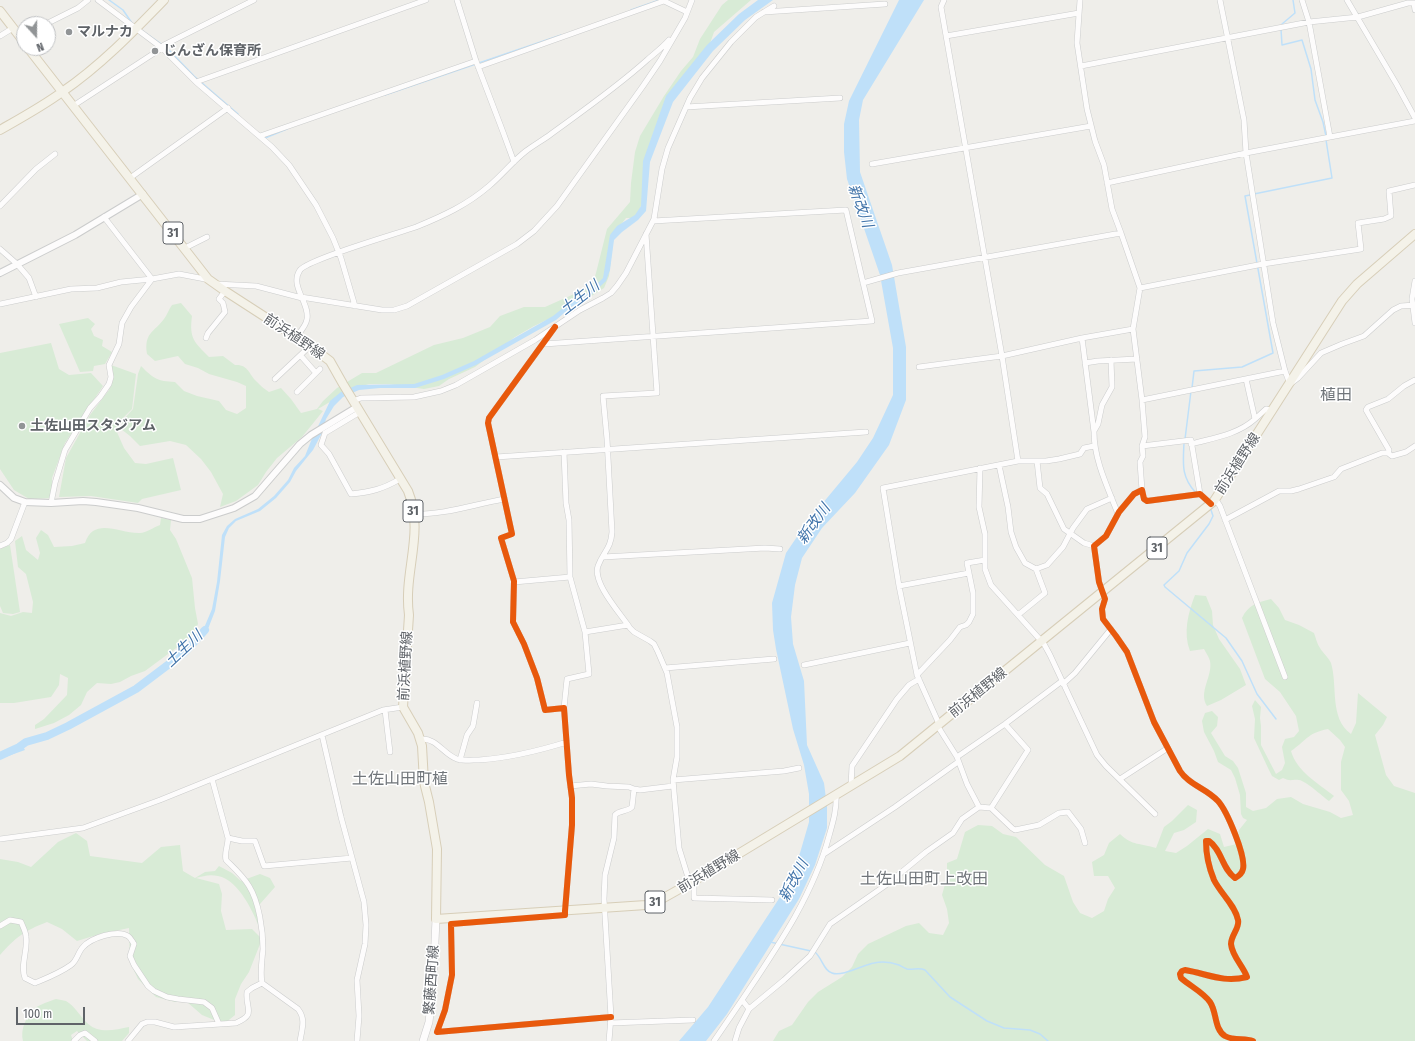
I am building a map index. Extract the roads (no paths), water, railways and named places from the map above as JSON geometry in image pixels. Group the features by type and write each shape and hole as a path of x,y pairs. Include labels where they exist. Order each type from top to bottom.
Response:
{"main road":[{"path":"0,130 63,92 138,28 164,0"},
{"path":"0,11 16,31"},
{"name":"前浜植野線","path":"34,56 211,281 225,292 310,346 330,361 355,405 408,491 412,501 415,532 407,594 409,615 403,707 420,739 424,782 436,845 436,919 646,905 660,900 692,882 900,756 1213,502 1273,411 1342,301 1357,284 1415,234"},
{"name":"繁藤西町線","path":"423,1041 429,1022 433,986 436,919"}],"street":[{"path":"56,19 78,8 88,0"},
{"path":"98,0 163,46 228,108 262,135 289,165 316,205 333,238 355,306"},
{"path":"73,106 163,46 254,0"},
{"path":"198,81 426,0"},
{"path":"457,0 477,64 504,132 514,162"},
{"path":"0,304 71,289 97,288 121,282 152,279 178,274 211,281 256,286 301,297 382,310 394,310 407,306 517,244 534,231 557,206 656,67 688,12 692,0"},
{"path":"944,0 941,7 1002,356 1018,461"},
{"path":"1080,0 1077,42 1091,126 1104,165 1112,209 1140,288 1133,329 1145,437 1142,446 1143,456 1140,462 1144,499 1147,501 1152,501 1200,494 1213,502 1225,520 1285,677"},
{"path":"1220,0 1244,120 1246,152 1273,323 1285,371 1290,384 1298,378 1321,353 1364,336 1393,310 1401,306 1414,305"},
{"path":"1302,0 1310,22 1330,137"},
{"path":"1107,183 1246,152 1415,120 1347,0"},
{"path":"262,135 664,1 688,12"},
{"path":"1081,66 1310,22 1358,17 1408,3 1414,3 1415,10"},
{"path":"763,12 885,4"},
{"path":"400,479 387,487 370,492 351,494 329,454 321,445 325,433 361,398 414,396 441,391 456,386 555,327 580,310 611,293 626,273 653,221 662,169 673,135 702,78 731,42 756,17 774,6"},
{"path":"946,36 1079,13"},
{"path":"0,36 13,28"},
{"path":"296,337 306,323 307,319 307,310 301,297 297,280 301,270 314,261 445,216 468,203 489,187 526,151 625,80 653,55 660,51 678,30"},
{"path":"686,107 840,98"},
{"path":"130,178 228,108"},
{"path":"872,164 1091,126"},
{"path":"0,206 36,168 55,154"},
{"path":"1140,288 1263,264 1361,249 1358,223 1384,219 1391,216 1389,191 1415,185"},
{"path":"0,273 75,235 142,194"},
{"path":"544,344 872,321 846,210 653,221"},
{"path":"104,217 152,279"},
{"path":"863,283 898,273 1121,233"},
{"path":"646,234 657,393 602,396 607,449 612,542 597,570 601,585 628,625 634,632 650,641 658,652 665,668 677,727 677,757 673,783 679,848 687,874 692,882 694,898 772,900"},
{"path":"185,248 206,237"},
{"path":"0,249 17,264 29,278 36,297"},
{"path":"51,503 55,483 65,450 90,408 109,384 111,377 109,365 119,344 122,323 131,307 152,279"},
{"path":"1415,281 1412,300 1414,305 1415,323"},
{"path":"206,338 208,333 225,312 223,303 219,299 225,292"},
{"path":"555,327 489,418 488,423 512,534 501,538 514,582 513,622 524,644 537,678 545,710 564,708"},
{"path":"919,367 1002,356 1082,338 1133,329"},
{"path":"1082,338 1094,432 1094,446 1118,514"},
{"path":"275,379 310,346"},
{"path":"297,392 318,371 301,356"},
{"path":"1085,363 1137,359"},
{"path":"1094,432 1098,424 1102,404 1112,387 1111,360"},
{"path":"1142,400 1285,371"},
{"path":"1246,379 1255,419"},
{"path":"1388,453 1389,450 1366,410 1368,407 1388,399 1404,386 1415,380"},
{"path":"0,485 14,498 25,502 51,503 83,501 115,504 183,519 200,519 234,508 255,496 300,444 355,405"},
{"path":"1191,444 1231,434 1248,425 1266,409 1273,411"},
{"path":"496,457 866,432"},
{"path":"1142,446 1191,440 1200,494"},
{"path":"979,807 967,784 957,759 938,724 918,677 899,586 883,488 1018,461 1046,461 1059,459 1080,454 1084,448 1094,446"},
{"path":"1225,520 1279,491 1299,489 1334,477 1341,469 1382,453 1388,453 1392,456 1406,452 1415,446"},
{"path":"564,452 566,503 569,520 570,577 585,632 589,674 567,679 564,708 572,798 572,825 565,915 451,924 452,975 445,1010 437,1032 611,1017"},
{"path":"1036,461 1040,488 1047,494 1064,529 1084,543 1094,546"},
{"path":"998,465 1008,507 1011,532 1016,547 1025,563 1036,569 1045,593 1018,615"},
{"path":"980,468 979,508 985,534 984,569 991,585 1042,642 1050,655 1097,755 1155,814"},
{"path":"1094,546 1106,536 1118,514 1134,494 1142,490"},
{"path":"1036,569 1047,565 1063,547 1070,533 1087,509 1112,498"},
{"path":"414,514 423,515 505,500"},
{"path":"0,546 7,544 11,539 25,502"},
{"path":"1094,546 1099,582 1105,599 1102,610 1103,619 1127,652 1154,722 1184,778 1211,795 1224,809 1241,853 1243,868 1241,875 1235,878 1226,868 1215,845 1210,840 1206,841 1208,862 1215,881 1234,910 1238,921 1238,925 1231,938 1231,945 1236,958 1244,969 1247,977 1232,980 1223,979 1185,970 1180,974 1181,978 1210,1002 1214,1009 1221,1031 1226,1036 1235,1039 1253,1041"},
{"path":"603,557 765,548 780,549"},
{"path":"851,786 852,766 897,699 918,677 960,627 969,622 973,614 973,594 967,563 985,560"},
{"path":"899,586 969,573"},
{"path":"514,582 570,577"},
{"path":"585,632 628,625"},
{"path":"824,854 895,808 957,759 1075,673 1111,629"},
{"path":"804,665 910,643"},
{"path":"665,668 774,659"},
{"path":"460,760 467,735 473,726 477,703"},
{"path":"0,839 83,828 160,800 385,710 403,707"},
{"path":"385,710 390,752"},
{"path":"992,808 1028,750 1005,724"},
{"path":"322,735 330,775 364,902 366,925 365,944 357,980 359,1016 357,1041"},
{"path":"420,739 433,741 451,756 464,761 501,759 542,750 567,742"},
{"path":"1120,779 1168,748"},
{"path":"570,786 591,784 629,786 640,790 673,783 784,771 799,768"},
{"path":"212,779 228,838 225,856 226,860 250,886 259,915 263,948 262,983 301,1013 304,1022 300,1041"},
{"path":"609,1041 611,1017 605,908 605,875 614,838 615,815 632,808 634,789"},
{"path":"714,1041 792,922 811,886 824,854 836,806 834,795"},
{"path":"735,1041 739,1028 749,1008 784,980 810,956 830,924 886,886 926,852 953,833 962,819 979,807 992,808 1015,830 1039,825 1059,813 1068,812 1081,829 1086,843"},
{"path":"228,838 242,841 255,841 264,866 352,858"},
{"path":"0,926 10,920 21,922 26,934 22,972 25,978 35,983 73,964 82,948 91,940 108,935 127,935 134,944 130,956 134,965 148,986 154,991 168,997 204,1002 212,1008 219,1024"},
{"path":"128,1041 142,1024 147,1022 155,1022 174,1027 236,1023 245,1019 249,1011 248,992 252,988 262,983"},
{"path":"742,1000 749,1008"},
{"path":"610,1023 693,1020"},
{"path":"74,1041 80,1035 85,1033 95,1041"}],"water":[{"path":"758,0 773,0 745,20 713,51 673,102 650,162 646,211 638,220 614,240 610,270 606,281 589,297 570,308 556,320 476,365 444,379 415,388 380,388 359,390 343,397 334,406 326,419 322,433 313,450 296,471 290,482 276,498 260,511 236,521 229,528 225,537 215,611 208,629 200,640 197,637 204,628 212,609 217,582 222,535 227,526 235,519 258,509 274,496 288,480 294,468 305,456 330,401 341,392 357,385 414,384 442,375 474,361 553,316 568,304 587,294 603,278 610,235 617,226 635,215 641,206 643,161 666,96 707,45 739,14"},
{"name":"新改川","path":"899,0 924,0 863,100 859,120 860,172 892,265 906,347 906,400 889,445 855,493 822,528 802,558 795,585 791,617 793,644 804,681 807,745 824,783 827,806 827,828 815,865 799,899 727,1014 706,1041 679,1041 708,1007 782,894 800,853 809,822 809,794 804,765 793,729 776,649 773,630 772,603 786,553 807,522 857,462 873,438 893,395 893,348 880,275 847,179 844,152 844,124 849,101"},
{"path":"21,743 25,750 0,759 0,753"}],"waterway":[{"path":"109,0 123,10 132,23"},
{"path":"631,10 659,0"},
{"path":"1281,26 1295,13 1293,0"},
{"path":"140,29 167,48 194,76 238,114"},
{"path":"1281,29 1282,45 1302,40 1311,69 1315,100 1323,122 1326,136"},
{"path":"385,95 561,35"},
{"path":"265,138 287,129"},
{"path":"1254,194 1332,178 1326,140"},
{"path":"1192,388 1194,371 1242,367 1273,353 1245,196 1250,195"},
{"path":"1185,439 1191,391"},
{"path":"1184,443 1183,464 1185,476 1196,493"},
{"path":"1210,507 1213,516 1209,524 1187,553 1179,571 1164,585 1226,638 1242,661 1257,694 1276,719"},
{"name":"土生川","path":"0,756 26,742 47,736 68,726 136,689 185,652 205,630"},
{"path":"770,942 811,951"},
{"path":"815,952 827,970 836,974 880,962 893,963 907,969 923,969 950,997 987,1021 1004,1028 1030,1030 1040,1034 1048,1041"}],"place":[{"name":"マルナカ","path":"69,32"},
{"name":"じんざん保育所","path":"155,51"},
{"name":"土佐山田スタジアム","path":"22,426"}],"district":[{"name":"植田","path":"1336,396"},
{"name":"土佐山田町植","path":"400,780"},
{"name":"土佐山田町上改田","path":"924,880"}]}
